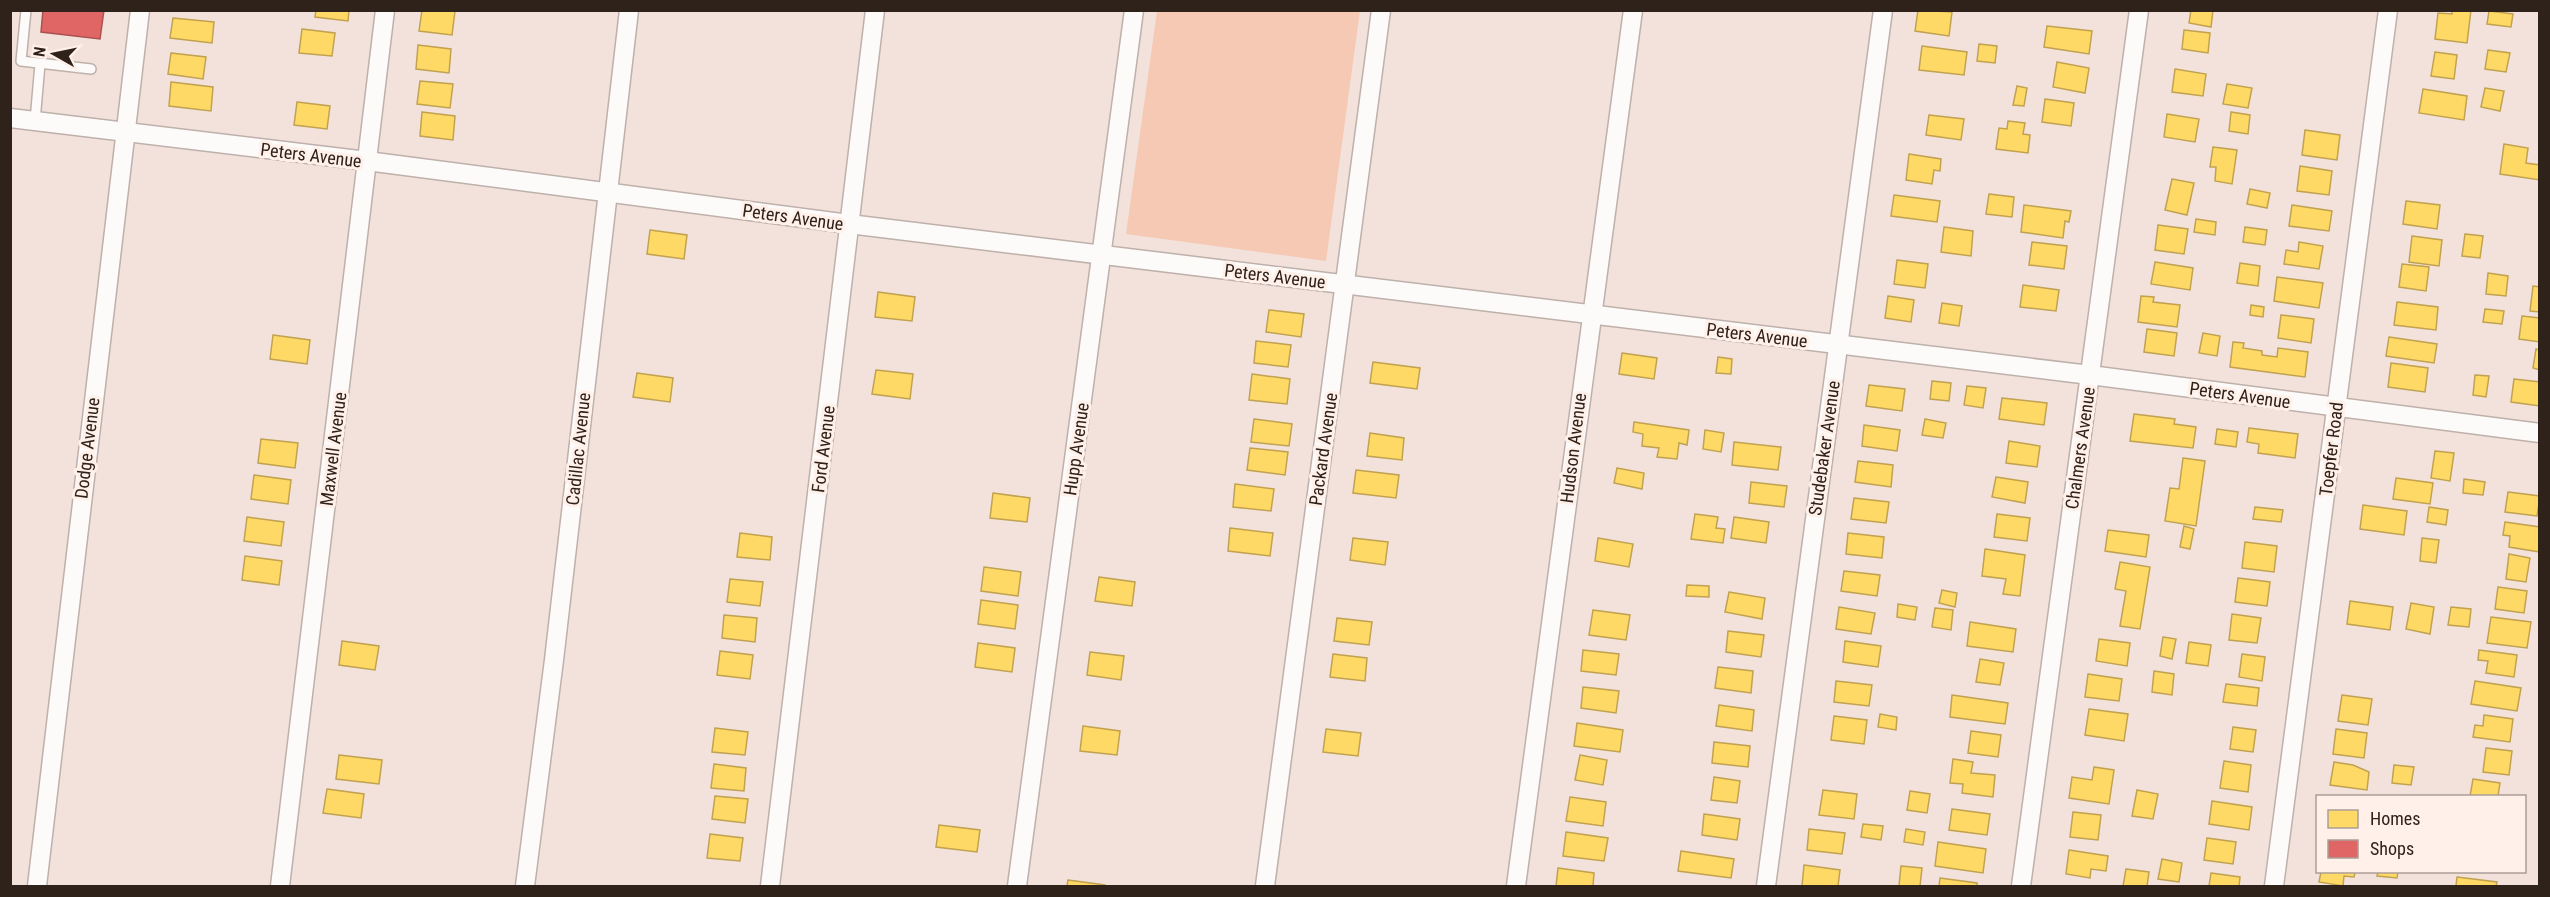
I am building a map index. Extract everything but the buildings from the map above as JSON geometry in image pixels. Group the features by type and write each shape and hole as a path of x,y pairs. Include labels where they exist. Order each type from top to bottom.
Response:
{"street":[{"name":"Dodge Avenue","path":"37,886 140,10"},
{"name":"Maxwell Avenue","path":"280,886 386,10"},
{"name":"Cadillac Avenue","path":"525,886 554,660 629,10"},
{"name":"Ford Avenue","path":"770,886 875,10"},
{"name":"Hupp Avenue","path":"1017,886 1134,10"},
{"name":"Packard Avenue","path":"1264,886 1381,10"},
{"name":"Hudson Avenue","path":"1516,886 1633,10"},
{"name":"Studebaker Avenue","path":"1766,886 1884,10"},
{"name":"Chalmers Avenue","path":"2021,886 2139,10"},
{"name":"Toepfer Road","path":"2274,886 2388,10"},
{"name":"Peters Avenue","path":"10,118 367,161 849,224 2090,375 2540,433"}],"lane":[{"path":"27,10 21,62 91,69"},
{"path":"34,121 40,64"}],"shaded area":[{"path":"1157,11 1360,11 1326,261 1126,234"}]}
